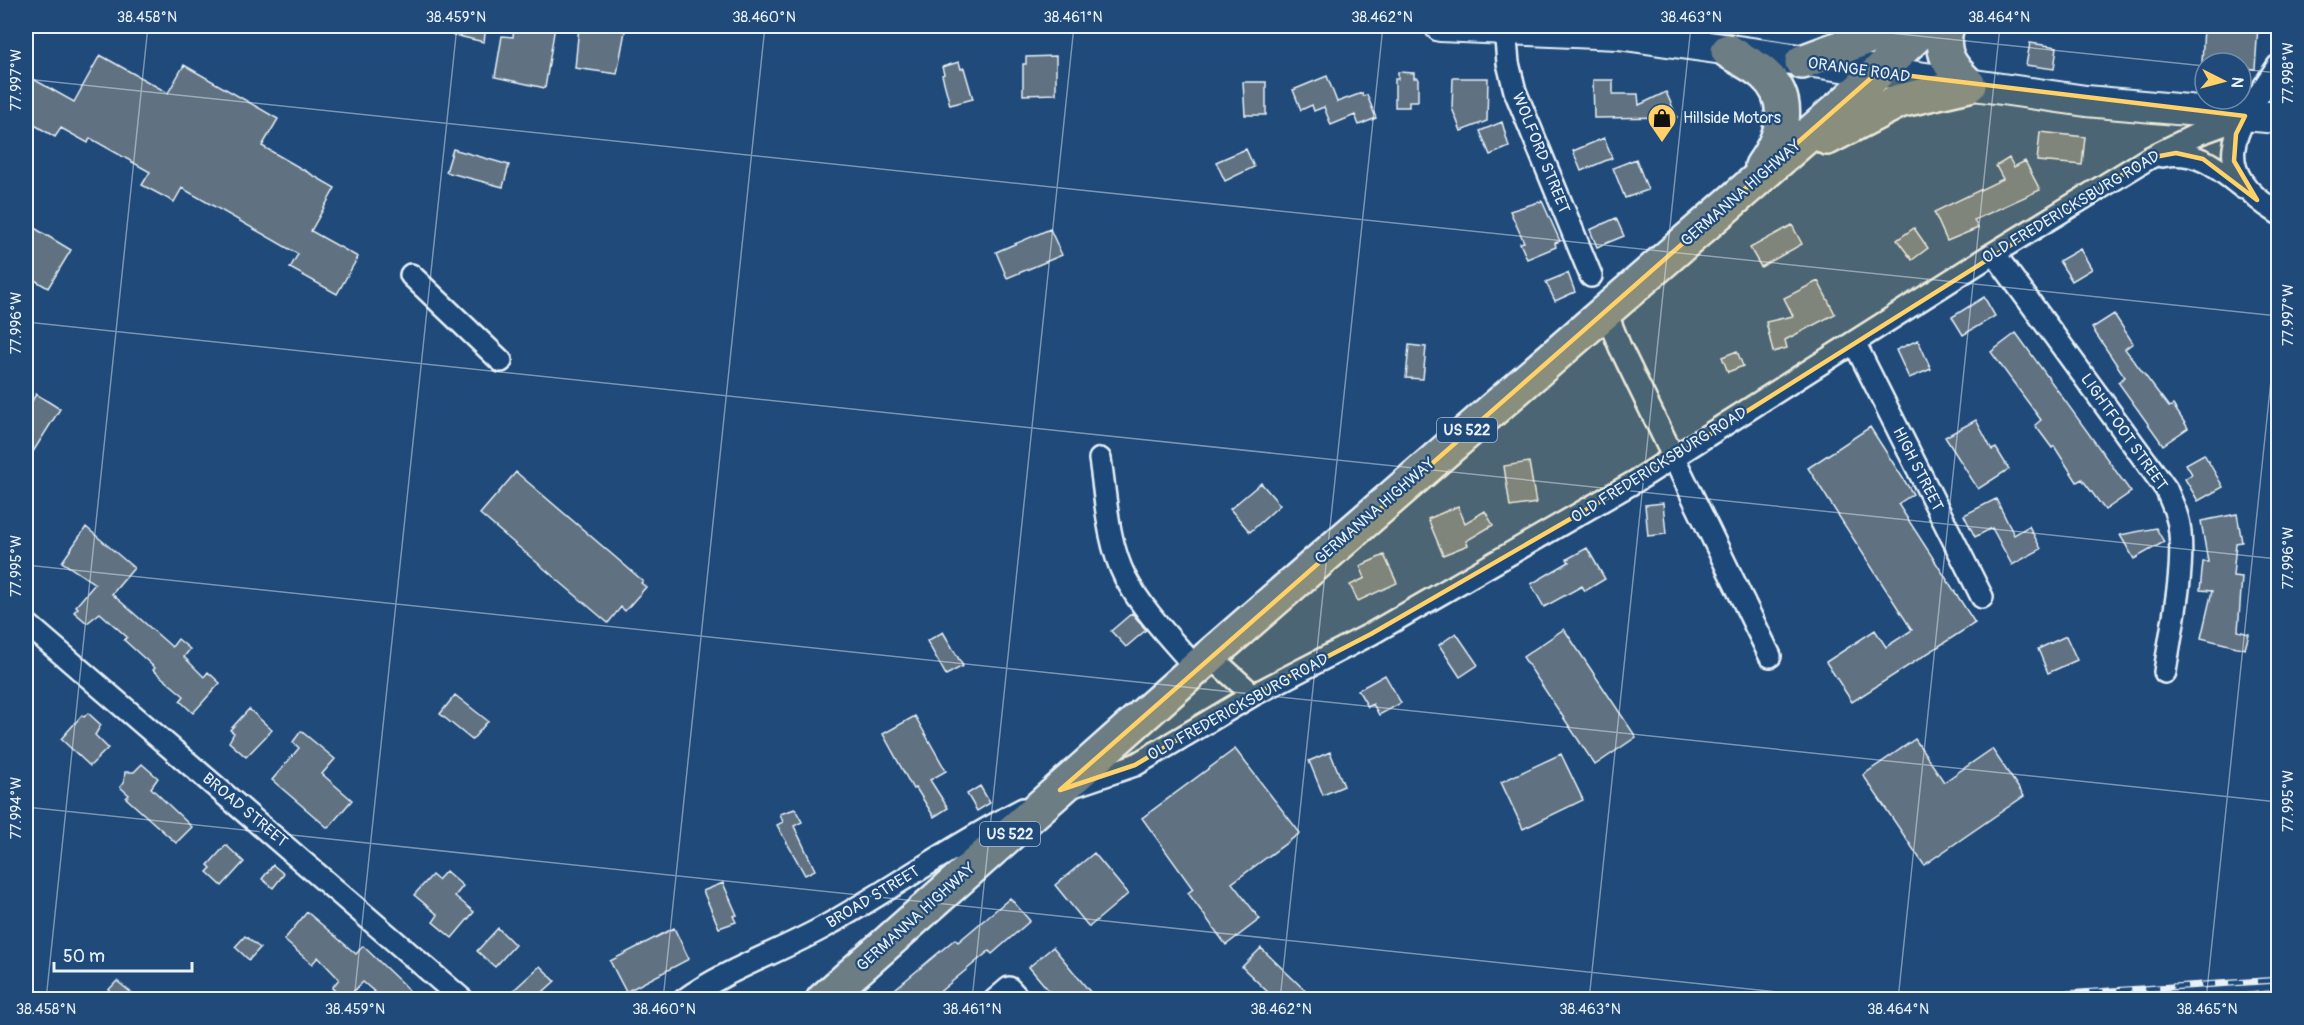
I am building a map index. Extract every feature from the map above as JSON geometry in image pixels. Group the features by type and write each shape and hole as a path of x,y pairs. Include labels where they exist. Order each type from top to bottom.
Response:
{"main road":[{"name":"ORANGE ROAD","path":"1440,26 1618,34 1652,33 1728,51 2086,101 2278,118"},
{"path":"1802,62 1898,26"},
{"name":"GERMANNA HIGHWAY","path":"824,999 1203,662 1740,194 1928,26"},
{"path":"1947,26 1945,52 1951,68 1969,85"},
{"path":"1728,51 1764,74 1774,86 1781,100 1784,118 1780,137 1773,151 1740,194"},
{"path":"1740,194 1870,113 1899,100 1969,85"}],"street":[{"name":"WOLFORD STREET","path":"1505,28 1508,63 1515,91 1591,276"},
{"path":"2257,200 2238,173 2234,161 2236,134 2245,116 2278,66"},
{"name":"OLD FREDERICKSBURG ROAD","path":"1060,790 1135,765 1253,695 1371,634 1673,458 1994,253 2149,158 2198,134 2245,116"},
{"path":"2149,158 2176,153 2203,159 2278,213"},
{"name":"LIGHTFOOT STREET","path":"1994,253 2159,479 2175,509 2180,531 2181,554 2165,672"},
{"path":"411,275 501,361"},
{"path":"1605,310 1673,458 1770,656"},
{"name":"HIGH STREET","path":"1854,342 1982,597"},
{"path":"1100,459 1111,531 1125,576 1155,622 1203,662 1253,695"},
{"name":"BROAD STREET","path":"26,622 463,999"},
{"name":"BROAD STREET","path":"684,999 824,927 891,888 956,844 1060,790"},
{"path":"995,999 1009,988 1020,999"}],"highlighted area":[{"path":"1878,72 2245,116 2236,134 2234,161 2257,200 2203,159 2176,153 2149,158 1636,481 1371,634 1253,695 1135,765 1060,790"}],"building":[{"path":"438,26 486,26 484,42 437,31"},
{"path":"514,26 555,26 545,88 495,77 502,36 513,37"},
{"path":"579,26 626,26 617,74 575,68"},
{"path":"2204,26 2258,26 2255,69 2253,69 2253,51 2203,51"},
{"path":"2030,43 2057,47 2054,69 2026,65"},
{"path":"100,55 168,93 184,65 278,119 262,146 335,188 311,231 358,257 337,294 290,268 298,254 182,188 174,202 142,185 150,172 90,138 88,143 61,128 55,137 26,120 26,75 74,102"},
{"path":"1056,56 1056,94 1023,95 1023,64 1026,64 1026,57"},
{"path":"959,62 961,69 964,68 973,99 950,105 942,67"},
{"path":"1398,72 1414,73 1414,78 1418,78 1418,101 1409,101 1409,107 1395,107 1395,79 1398,79"},
{"path":"1327,76 1337,102 1362,93 1363,96 1367,95 1376,118 1359,125 1355,115 1331,125 1324,107 1314,111 1312,105 1301,110 1293,90"},
{"path":"1453,78 1488,78 1487,121 1461,131 1452,108"},
{"path":"1593,80 1613,80 1613,94 1638,94 1639,105 1666,92 1677,117 1594,118"},
{"path":"1243,82 1266,82 1266,115 1245,115"},
{"path":"1502,122 1509,147 1490,155 1480,131"},
{"path":"2040,132 2085,137 2082,165 2037,161"},
{"path":"1604,138 1612,158 1581,171 1573,151"},
{"path":"453,149 509,165 503,187 446,172"},
{"path":"1246,149 1254,167 1225,181 1216,162"},
{"path":"2009,158 2014,167 2025,161 2040,190 1974,220 1978,228 1947,241 1934,212 2003,179 1996,166"},
{"path":"1636,159 1648,190 1625,198 1613,168"},
{"path":"1542,201 1560,241 1555,243 1556,247 1527,259 1520,243 1524,242 1510,211"},
{"path":"1616,218 1624,236 1597,247 1590,230"},
{"path":"26,223 71,250 48,288 26,275"},
{"path":"1792,225 1802,244 1761,267 1750,248"},
{"path":"1914,228 1928,248 1912,260 1897,240"},
{"path":"1050,229 1062,255 1007,278 996,252"},
{"path":"2080,249 2092,269 2072,281 2059,261"},
{"path":"1568,273 1575,292 1555,301 1546,282"},
{"path":"1818,281 1835,314 1785,340 1787,348 1773,352 1766,322 1793,316 1784,298"},
{"path":"1984,297 1995,316 1963,335 1952,317"},
{"path":"2114,314 2133,343 2125,349 2169,407 2173,405 2188,428 2163,445 2118,382 2125,377 2092,328"},
{"path":"2016,333 2131,492 2105,510 2082,479 2077,482 2054,446 2052,448 2035,425 2041,420 1991,352"},
{"path":"1918,340 1931,369 1909,378 1896,350"},
{"path":"1409,345 1426,347 1423,379 1406,378"},
{"path":"1737,351 1743,366 1728,372 1722,357"},
{"path":"36,394 60,409 26,463 26,412"},
{"path":"1976,420 1992,450 1996,448 2009,469 1978,489 1945,437"},
{"path":"1870,427 1913,494 1898,504 1975,623 1852,702 1826,662 1875,630 1886,647 1912,630 1808,468"},
{"path":"2204,454 2223,487 2198,501 2185,479 2192,474 2186,464"},
{"path":"1529,462 1536,503 1510,507 1504,466"},
{"path":"516,472 643,581 641,583 646,587 625,611 621,607 608,623 480,514"},
{"path":"1261,483 1280,505 1250,532 1230,509"},
{"path":"1996,499 2014,535 2029,526 2041,549 2012,565 1992,528 1975,537 1964,515"},
{"path":"1663,503 1666,534 1648,536 1645,505"},
{"path":"1458,506 1465,523 1485,511 1493,525 1466,541 1468,545 1443,555 1428,519"},
{"path":"2237,514 2242,542 2236,543 2233,576 2242,577 2238,631 2249,634 2245,649 2201,638 2212,591 2200,590 2203,562 2208,562 2201,521"},
{"path":"86,527 134,568 112,594 172,647 178,639 190,649 184,657 204,677 208,672 220,683 193,713 180,701 184,696 153,670 155,668 124,640 127,637 100,613 87,623 74,612 78,608 76,606 95,584 62,562"},
{"path":"2156,528 2164,542 2134,559 2120,535"},
{"path":"1587,548 1605,579 1585,591 1582,586 1544,607 1531,584 1569,562 1567,559"},
{"path":"1384,555 1397,583 1358,601 1350,585 1365,578 1360,566"},
{"path":"1132,613 1146,630 1126,647 1111,631"},
{"path":"1564,629 1636,737 1595,765 1523,657"},
{"path":"943,632 963,666 946,675 927,641"},
{"path":"1456,633 1478,665 1460,677 1439,645"},
{"path":"2066,636 2077,660 2048,673 2038,649"},
{"path":"1385,675 1401,703 1379,715 1373,704 1368,707 1358,690"},
{"path":"455,695 488,721 472,740 440,714"},
{"path":"249,709 272,730 246,757 229,742 234,733 230,730"},
{"path":"88,713 101,725 95,735 108,748 90,766 61,739 82,715 84,717"},
{"path":"915,716 946,771 930,780 948,808 934,817 916,788 913,789 883,734"},
{"path":"301,731 335,759 322,774 352,800 328,828 272,780 299,748 293,742"},
{"path":"1915,739 1944,782 1992,749 2024,796 1924,865 1863,775"},
{"path":"1235,749 1300,833 1232,883 1260,919 1226,945 1188,893 1193,889 1142,818"},
{"path":"1330,752 1344,786 1323,795 1309,761"},
{"path":"1561,754 1583,800 1523,829 1501,782"},
{"path":"142,764 158,778 151,788 192,827 176,843 126,798 129,795 120,787 124,782 125,772 134,772"},
{"path":"980,786 990,803 977,811 967,794"},
{"path":"795,809 802,822 794,826 815,870 805,875 777,825 783,822 780,814"},
{"path":"226,845 244,862 222,886 207,872 211,868 208,865"},
{"path":"1094,853 1128,894 1089,927 1055,885"},
{"path":"273,865 284,874 273,888 262,879"},
{"path":"446,871 463,886 455,896 474,912 452,938 433,922 438,915 414,895 432,875 438,880"},
{"path":"723,883 737,915 733,916 736,922 719,928 703,891"},
{"path":"1010,898 1030,921 992,954 989,951 931,999 883,999 955,939 958,942"},
{"path":"307,912 356,954 363,946 409,990 401,999 383,999 363,982 346,999 332,988 339,979 318,957 312,964 284,940"},
{"path":"498,928 515,945 495,967 477,951"},
{"path":"674,928 689,959 626,992 610,961"},
{"path":"245,936 260,948 249,960 235,947"},
{"path":"1053,947 1096,999 1056,999 1029,967"},
{"path":"1261,948 1314,999 1275,999 1242,967"},
{"path":"540,966 555,981 535,999 504,999"},
{"path":"117,981 139,999 100,999"}],"railway":[{"path":"2034,1000 2064,994 2278,980"},
{"path":"2208,1000 2278,993"}],"place":[{"name":"Hillside Motors","path":"1662,144"}]}
